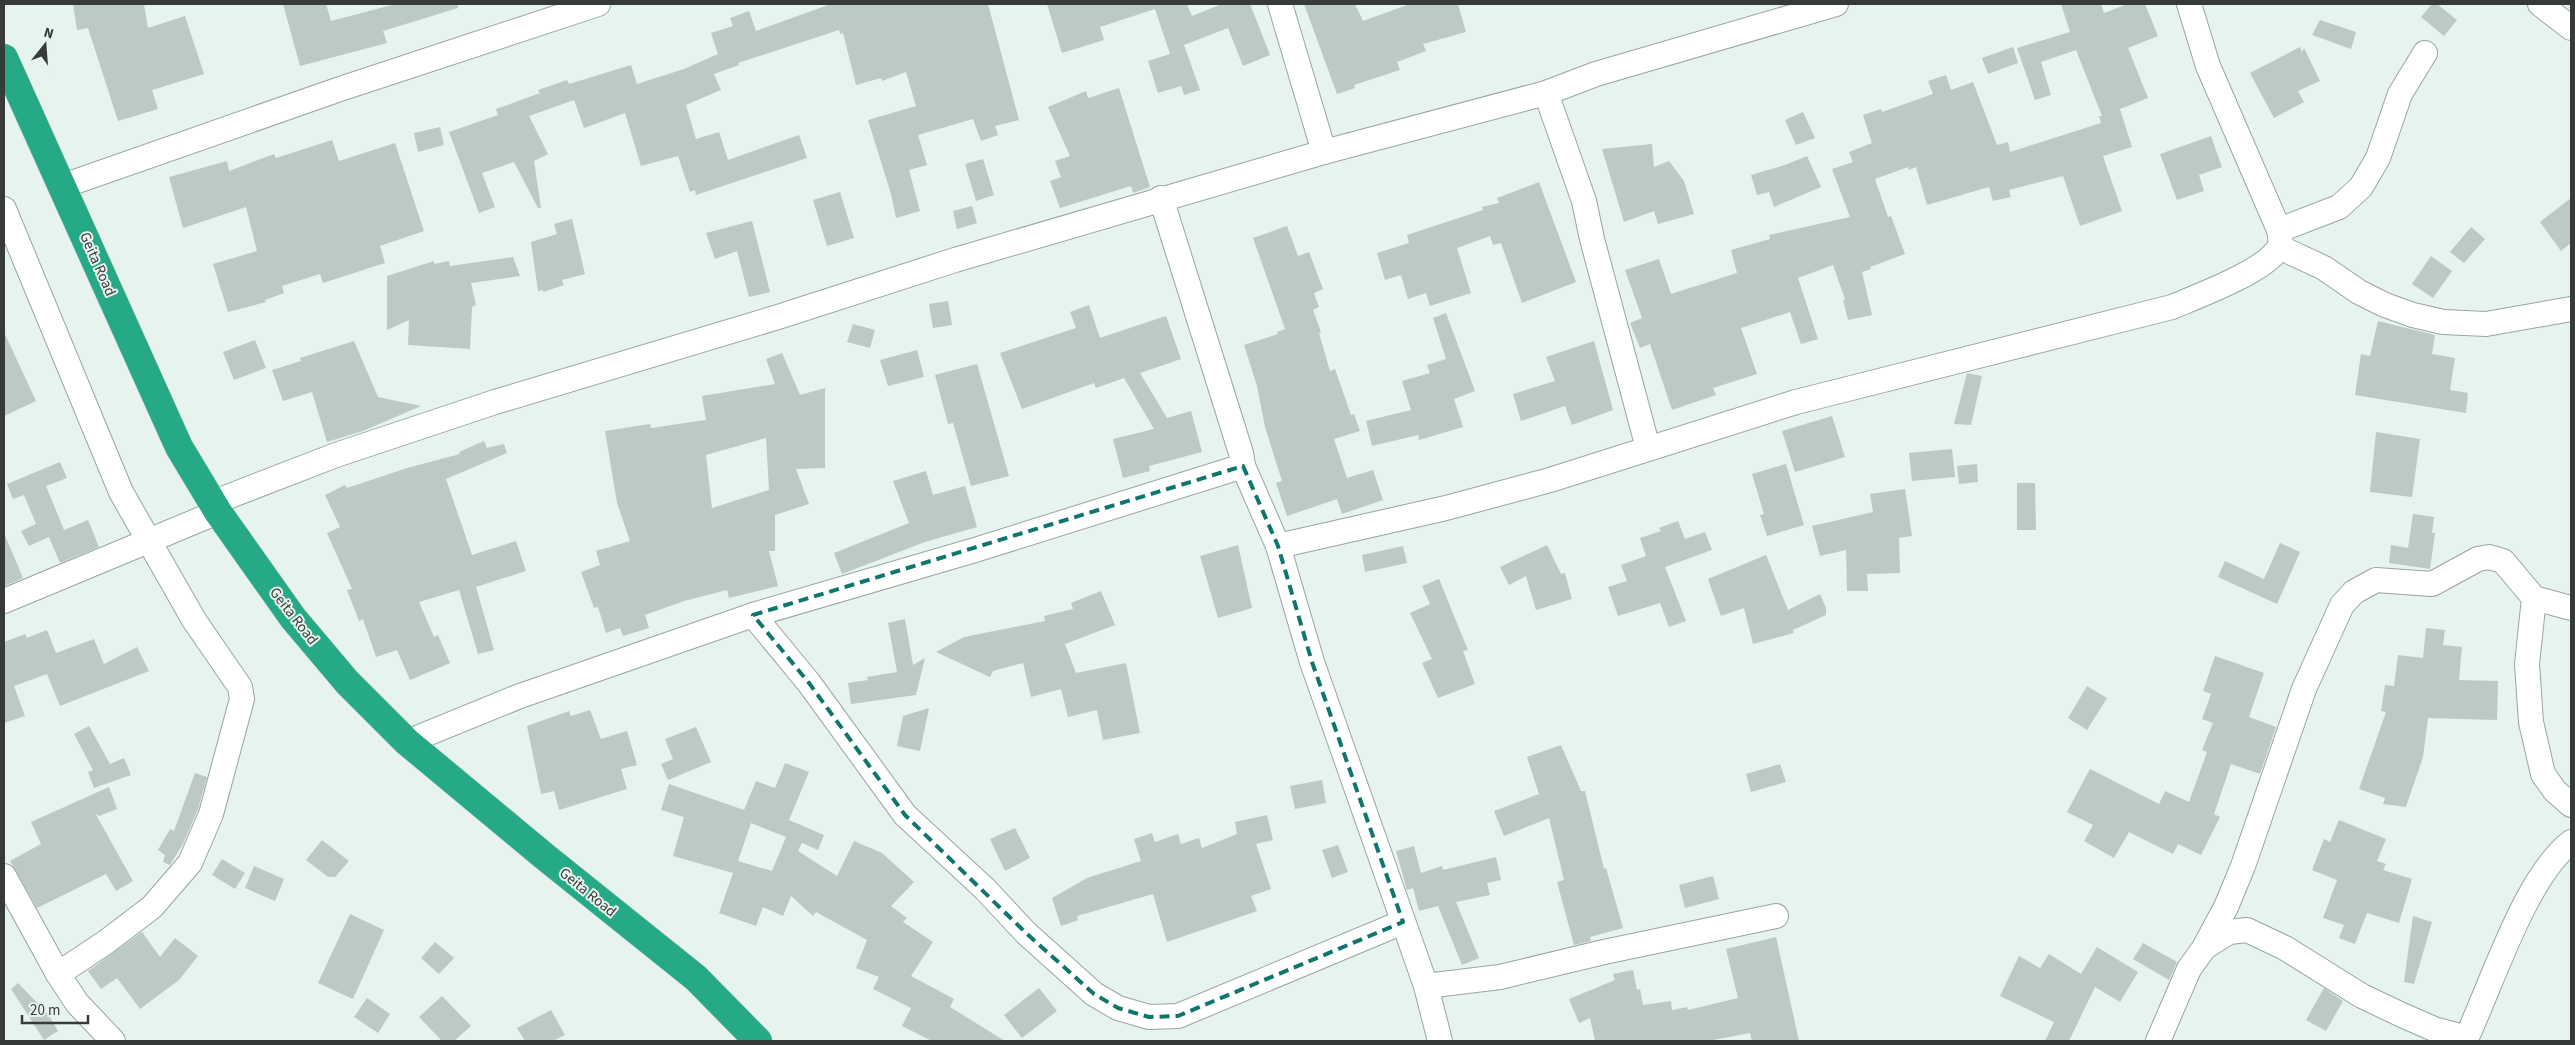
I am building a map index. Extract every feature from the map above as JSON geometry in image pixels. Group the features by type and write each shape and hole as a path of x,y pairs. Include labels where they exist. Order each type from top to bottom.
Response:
{"highway":[{"name":"Geita Road","path":"4,58 179,447 215,508 293,618 348,682 407,742 544,856 696,978 758,1041"}],"street":[{"path":"63,186 340,89 598,4"},
{"path":"1280,4 1324,152"},
{"path":"4,601 148,541 215,508 336,455 495,402 1161,198 1546,93 1596,74 1836,4"},
{"path":"2189,4 2208,66 2279,238 2359,292 2384,305 2413,315 2443,322 2486,324 2571,309"},
{"path":"2540,4 2571,28"},
{"path":"1278,546 1446,508 1550,480 1796,402 2172,307 2241,276 2273,255 2279,238 2339,207 2361,187 2378,158 2400,94 2425,53"},
{"path":"1546,93 1584,200 1592,239 1648,448"},
{"path":"1161,198 1241,453 1243,466 1278,546 1312,662 1426,986 1440,1041"},
{"path":"4,209 97,438 121,492 194,620 240,687 242,699 210,814 190,862 152,907 106,942 58,974"},
{"path":"407,742 520,696 753,615 975,550 1243,466"},
{"path":"2158,1041 2189,969 2204,948 2226,907 2243,866 2304,689 2342,605 2354,592 2376,580 2432,584 2482,558 2503,561 2534,598 2571,608"},
{"path":"2534,598 2527,664 2531,722 2544,774 2555,791 2571,805"},
{"path":"753,615 809,683 905,815 985,889 1062,966 1094,994 1118,1008 1149,1017 1178,1016 1403,922"},
{"path":"2204,948 2229,932 2247,930 2285,948 2362,996 2434,1029 2466,1040 2512,932 2540,879 2561,849 2571,842"},
{"path":"4,876 58,974 77,1003 114,1041"},
{"path":"1426,986 1500,977 1604,952 1776,916"}],"highlighted area":[{"path":"1243,466 1278,546 1312,662 1403,922 1178,1016 1149,1017 1118,1008 1094,994 1026,933 905,815 809,683 753,615"}],"building":[{"path":"73,4 144,4 148,28 185,16 204,74 152,90 158,109 118,121 88,28 77,30"},
{"path":"283,4 326,4 331,21 396,4 458,4 458,8 383,31 387,43 300,66"},
{"path":"831,4 988,4 1019,120 995,126 998,135 981,141 973,119 918,135 927,165 909,170 920,211 896,218 891,194 868,120 916,106 906,72 882,81 881,78 856,85 843,33 840,34 839,30 738,63 739,65 714,74 721,90 686,105 696,139 719,132 728,160 799,135 807,158 696,195 695,190 690,192 678,156 641,166 625,113 584,128 574,100 529,116 548,154 534,161 541,208 538,208 514,162 482,173 495,207 479,213 449,132 498,115 496,109 540,93 538,90 567,80 569,84 631,65 637,84 684,69 718,54 711,33 733,26 730,18 749,11 756,31"},
{"path":"1047,4 1187,4 1192,16 1222,4 1250,4 1270,55 1243,66 1228,28 1184,45 1200,90 1184,95 1181,86 1158,93 1148,61 1170,54 1155,9 1100,27 1104,40 1062,53"},
{"path":"1304,4 1355,4 1363,21 1410,4 1458,4 1466,32 1423,44 1426,51 1397,62 1400,70 1354,85 1355,88 1337,94"},
{"path":"2061,4 2101,4 2104,13 2128,4 2145,4 2158,36 2128,48 2148,98 2120,109 2132,147 2103,156 2122,211 2080,226 2063,176 2009,190 2011,197 1993,201 1989,187 1927,205 1916,167 1909,170 1908,167 1875,179 1888,217 1891,216 1905,254 1870,267 1871,269 1862,272 1872,315 1848,320 1843,300 1845,299 1833,265 1798,278 1818,339 1801,344 1790,312 1741,328 1757,374 1713,388 1716,395 1672,410 1650,344 1640,348 1630,323 1642,318 1625,270 1659,259 1671,294 1737,273 1731,250 1770,239 1769,235 1850,217 1832,169 1853,162 1849,152 1872,143 1863,115 1881,109 1882,112 1933,94 1928,81 1946,75 1951,90 1973,82 1997,145 2008,142 2010,152 2101,123 2099,116 2102,116 2076,50 2041,62 2051,95 2035,100 2017,48 2070,32"},
{"path":"2432,4 2437,4 2457,20 2444,36 2421,17"},
{"path":"2320,20 2356,32 2351,49 2312,35"},
{"path":"2013,47 2018,63 1988,74 1982,58"},
{"path":"2300,47 2302,52 2304,48 2320,81 2298,91 2304,102 2274,118 2250,73"},
{"path":"1119,88 1150,187 1133,193 1131,186 1060,208 1050,181 1061,177 1055,161 1070,156 1048,107 1086,91 1088,98"},
{"path":"1803,112 1815,138 1796,145 1785,120"},
{"path":"440,127 444,145 418,152 414,133"},
{"path":"2211,136 2222,167 2199,175 2204,191 2177,200 2160,154"},
{"path":"332,140 339,161 395,143 424,231 380,246 385,263 323,283 320,274 282,286 284,293 265,300 266,302 228,312 213,264 257,251 246,207 183,228 169,177 227,161 229,171 274,154 276,158"},
{"path":"1652,144 1654,167 1669,161 1684,181 1694,214 1658,224 1654,211 1624,222 1602,149"},
{"path":"1807,156 1821,187 1774,207 1769,192 1757,195 1751,175"},
{"path":"983,159 994,195 976,201 965,164"},
{"path":"1539,182 1576,282 1522,303 1501,243 1493,245 1490,236 1457,248 1471,293 1430,306 1426,293 1408,299 1401,275 1385,280 1377,253 1409,243 1407,235 1483,210 1482,207 1499,203 1497,198"},
{"path":"840,192 854,238 827,246 813,200"},
{"path":"2571,198 2571,243 2561,251 2540,222"},
{"path":"972,206 977,223 957,229 953,211"},
{"path":"572,219 585,274 562,280 564,285 543,292 543,290 538,291 531,242 557,234 554,224"},
{"path":"752,221 770,292 749,297 737,251 715,259 706,233"},
{"path":"1287,226 1298,256 1309,252 1323,289 1314,293 1319,307 1313,310 1321,332 1319,333 1330,371 1335,369 1351,415 1354,414 1360,431 1334,439 1347,478 1373,470 1383,500 1342,514 1337,499 1287,516 1276,483 1282,481 1265,427 1257,386 1244,345 1278,334 1277,332 1285,329 1253,238"},
{"path":"2471,227 2485,239 2464,263 2450,252"},
{"path":"2431,256 2452,271 2433,298 2412,284"},
{"path":"513,257 520,276 471,283 476,305 472,307 470,349 408,345 409,320 387,330 387,276 434,261 434,264 449,261 450,266"},
{"path":"948,301 952,325 933,328 929,304"},
{"path":"1089,305 1100,338 1166,316 1181,359 1140,373 1167,418 1191,411 1202,452 1149,466 1150,471 1123,478 1113,439 1154,429 1124,378 1096,388 1094,383 1022,409 1000,353 1076,328 1070,312"},
{"path":"1446,313 1475,391 1454,399 1463,427 1419,440 1418,435 1372,446 1366,421 1411,410 1402,381 1430,373 1427,365 1446,359 1433,318"},
{"path":"2378,321 2435,335 2432,354 2455,358 2450,390 2468,393 2466,413 2355,395 2361,354 2370,356"},
{"path":"853,324 875,330 870,348 847,342"},
{"path":"4,332 36,401 4,416"},
{"path":"255,340 266,368 234,380 223,352"},
{"path":"354,341 378,397 421,406 363,431 327,442 312,392 283,401 272,370 301,361 300,358"},
{"path":"1594,341 1613,410 1572,425 1565,406 1521,421 1513,394 1555,381 1546,357"},
{"path":"917,350 924,377 888,386 880,360"},
{"path":"782,353 800,395 825,388 825,468 796,469 809,504 775,515 775,551 769,551 778,586 729,598 727,590 684,601 645,615 649,628 623,636 620,628 606,633 598,607 594,608 581,572 600,565 596,551 630,541 617,503 605,431 650,424 651,428 706,420 702,396 775,384 766,359","holes":["766,438 769,490 712,508 706,455"]},
{"path":"977,364 1009,476 971,486 953,423 948,424 935,375"},
{"path":"1967,373 1982,376 1971,425 1954,424"},
{"path":"1832,416 1845,457 1795,472 1782,431"},
{"path":"2376,432 2420,439 2412,497 2370,492"},
{"path":"484,441 487,448 504,444 507,453 446,479 472,555 516,541 526,571 476,587 494,650 478,654 459,590 419,602 434,637 438,635 450,663 410,680 397,650 376,657 363,619 359,621 347,590 352,589 327,533 340,527 325,495 345,485 347,488 407,468 460,454 459,452"},
{"path":"1952,449 1955,477 1912,481 1909,453"},
{"path":"60,462 67,478 46,486 64,530 88,520 99,547 60,563 49,537 29,546 21,531 36,524 24,495 13,499 7,484"},
{"path":"1786,464 1804,525 1767,536 1760,515 1764,514 1752,474"},
{"path":"1977,464 1978,482 1959,484 1957,466"},
{"path":"926,471 933,495 965,486 977,527 925,542 842,574 834,553 909,523 893,481"},
{"path":"2017,483 2035,483 2036,530 2017,530"},
{"path":"1905,489 1912,536 1899,538 1900,573 1867,574 1868,591 1847,591 1846,550 1820,556 1812,526 1873,512 1870,494"},
{"path":"2413,514 2434,517 2432,533 2435,533 2430,569 2389,563 2391,545 2408,548"},
{"path":"1678,521 1685,539 1705,532 1712,550 1665,567 1686,621 1669,627 1660,603 1618,616 1608,587 1627,581 1621,565 1646,556 1640,538 1661,531 1659,528"},
{"path":"4,533 23,578 4,586"},
{"path":"2280,543 2300,552 2277,604 2218,577 2225,561 2264,579"},
{"path":"1238,545 1252,608 1218,618 1200,556"},
{"path":"1547,545 1561,574 1565,573 1572,599 1536,610 1526,576 1509,585 1500,567"},
{"path":"1403,546 1407,563 1365,572 1362,555"},
{"path":"1766,555 1788,610 1820,594 1826,608 1826,615 1793,630 1794,633 1753,644 1744,608 1721,616 1708,579"},
{"path":"1439,579 1468,650 1463,651 1475,684 1438,698 1422,663 1432,659 1410,613 1430,604 1422,586"},
{"path":"1101,591 1115,625 1065,644 1076,673 1126,663 1140,733 1103,740 1097,710 1068,717 1061,689 1031,697 1023,663 993,671 990,677 936,652 964,637 1045,621 1044,616 1073,609 1071,603"},
{"path":"905,619 913,665 925,658 916,695 851,704 848,683 868,680 867,677 897,672 888,623"},
{"path":"2426,628 2445,630 2443,645 2462,647 2459,680 2498,681 2497,720 2428,718 2423,757 2406,807 2383,804 2385,798 2359,789 2386,712 2381,711 2385,685 2394,686 2398,655 2423,658"},
{"path":"47,630 56,653 94,639 104,664 137,647 149,671 60,706 47,674 14,686 25,716 4,723 4,642 25,634 27,638"},
{"path":"2215,656 2264,673 2249,717 2276,727 2260,774 2231,764 2214,814 2220,817 2201,855 2178,844 2173,854 2129,832 2114,858 2084,841 2093,825 2067,812 2090,769 2159,804 2165,791 2189,802 2207,752 2202,750 2213,723 2202,719 2211,694 2203,691"},
{"path":"2087,686 2107,698 2087,730 2068,718"},
{"path":"929,708 920,751 897,746 903,716"},
{"path":"590,710 601,739 627,731 637,765 621,769 627,789 559,810 554,791 541,794 527,726 569,711 571,716"},
{"path":"89,726 110,764 124,758 131,775 94,788 88,772 93,770 74,734"},
{"path":"696,727 711,762 668,780 661,764 673,759 665,739"},
{"path":"1561,745 1581,791 1585,791 1604,869 1606,868 1623,928 1590,937 1591,941 1574,945 1557,882 1564,880 1549,818 1504,836 1494,811 1539,794 1527,757"},
{"path":"785,763 809,772 789,820 824,835 818,850 802,843 798,851 837,876 854,841 882,853 914,882 891,906 907,918 903,922 933,942 911,976 954,999 950,1007 1005,1041 932,1041 902,1026 911,1008 873,989 879,977 856,968 867,940 816,912 813,916 791,896 783,916 763,907 756,926 719,913 733,873 673,856 684,817 661,810 669,784 744,810 756,781 775,788","holes":["751,823 786,837 772,871 738,861"]},
{"path":"1780,764 1786,782 1751,792 1746,774"},
{"path":"195,773 207,777 198,809 183,844 170,865 163,862 165,855 158,850 170,829 174,831"},
{"path":"1322,780 1326,803 1295,809 1290,786"},
{"path":"109,787 117,809 99,816 95,813 133,881 116,891 106,874 37,908 10,861 41,844 31,822"},
{"path":"1267,815 1273,840 1256,844 1271,889 1251,896 1257,911 1167,942 1153,894 1077,916 1078,920 1061,926 1052,898 1087,878 1141,861 1134,839 1152,833 1155,842 1178,834 1181,844 1199,838 1202,848 1237,834 1235,822"},
{"path":"2339,820 2386,839 2377,861 2386,864 2383,870 2412,879 2399,923 2367,913 2355,944 2339,938 2344,925 2323,918 2337,880 2312,870 2324,839 2330,842"},
{"path":"1015,828 1030,858 1005,871 990,839"},
{"path":"322,840 349,861 335,877 328,877 306,860"},
{"path":"1338,845 1348,872 1332,878 1322,850"},
{"path":"1414,846 1421,873 1442,866 1443,870 1496,857 1501,880 1487,883 1490,895 1456,902 1479,958 1462,965 1438,906 1419,911 1413,888 1407,890 1396,851"},
{"path":"222,859 245,873 235,889 212,875"},
{"path":"254,866 284,879 275,901 245,888"},
{"path":"1713,876 1719,899 1685,908 1679,885"},
{"path":"350,914 384,930 353,999 318,983"},
{"path":"2413,916 2432,922 2414,984 2404,982"},
{"path":"142,932 160,957 175,938 198,956 179,980 140,1009 117,978 101,989 88,971"},
{"path":"1776,937 1799,1041 1752,1041 1750,1033 1708,1041 1595,1041 1590,1018 1579,1023 1569,999 1615,980 1613,974 1633,970 1637,990 1640,989 1643,1005 1671,1001 1672,1010 1687,1007 1688,1010 1738,998 1726,949"},
{"path":"435,942 454,958 439,974 421,958"},
{"path":"2143,943 2177,962 2169,980 2133,959"},
{"path":"2097,947 2138,972 2120,1002 2095,987 2069,1041 2045,1041 2054,1022 2000,996 2019,956 2040,968 2049,954 2081,974"},
{"path":"18,983 48,1014 58,1031 44,1040 11,989"},
{"path":"1039,988 1057,1011 1022,1038 1004,1015"},
{"path":"2324,988 2343,1001 2326,1031 2306,1020"},
{"path":"442,996 471,1026 454,1041 442,1041 419,1017"},
{"path":"367,998 390,1014 378,1033 354,1017"},
{"path":"551,1010 565,1035 553,1041 525,1041 517,1028"}]}
